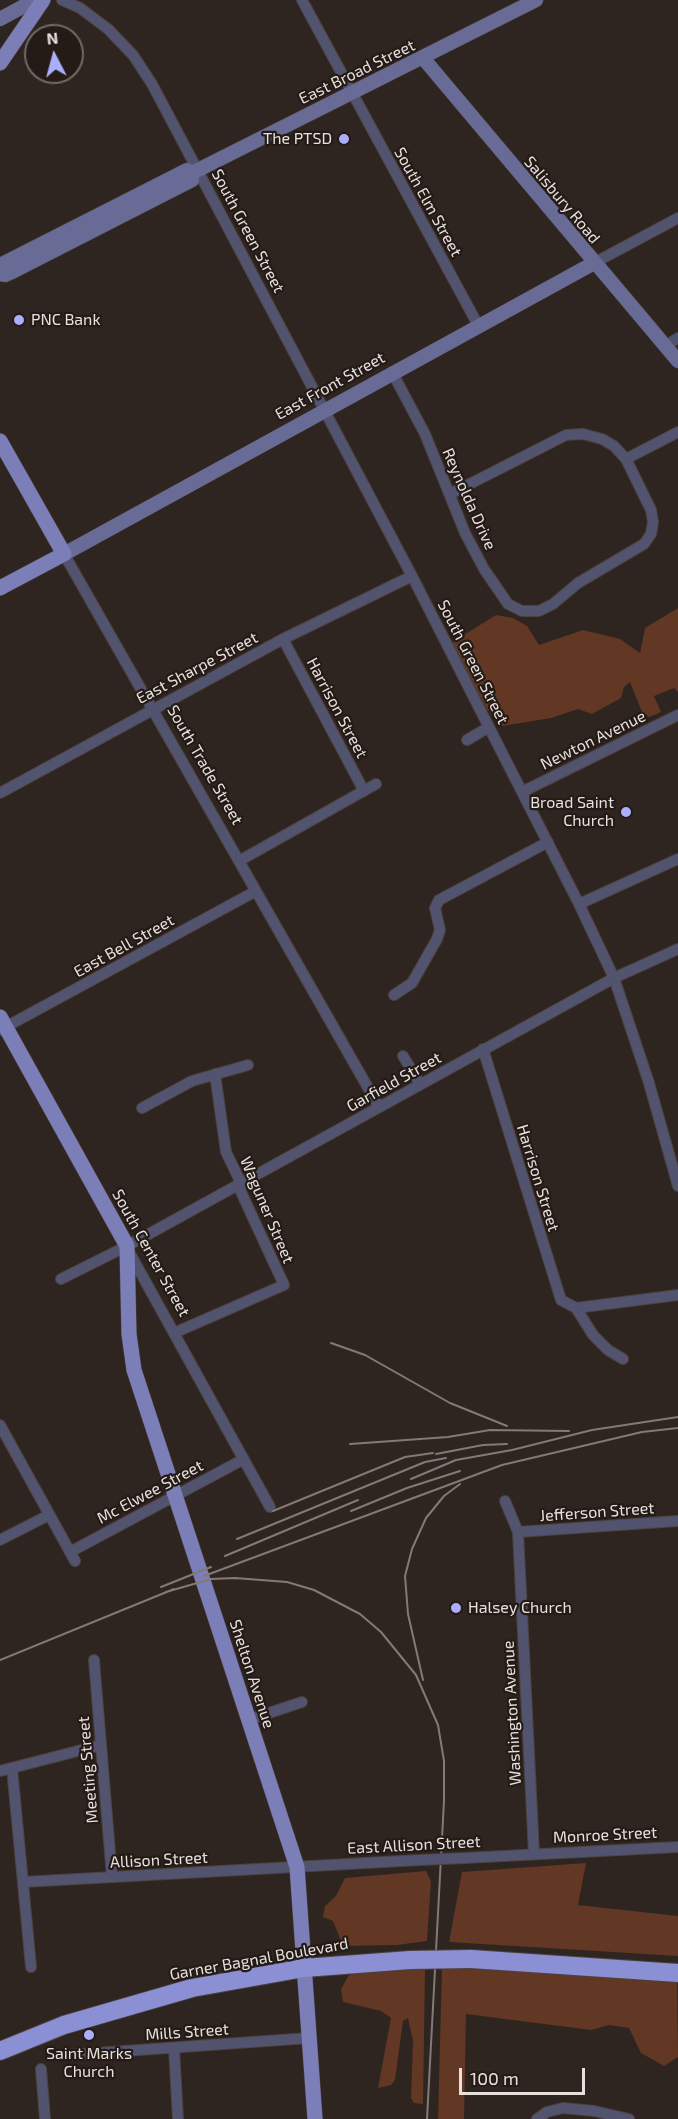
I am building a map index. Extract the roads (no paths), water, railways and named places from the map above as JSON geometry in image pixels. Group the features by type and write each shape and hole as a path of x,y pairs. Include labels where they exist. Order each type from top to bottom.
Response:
{"highway":[{"name":"Garner Bagnal Boulevard","path":"0,2051 64,2025 144,2000 192,1988 304,1968 410,1960 471,1959 678,1972"}],"main road":[{"path":"0,63 43,0"},
{"name":"South Trade Street","path":"0,441 64,554"},
{"name":"East Front Street","path":"0,588 64,554"},
{"name":"South Center Street","path":"2,1025 127,1246"},
{"name":"Shelton Avenue","path":"127,1246 129,1334 135,1370 297,1867 315,2119"}],"street":[{"path":"0,19 35,0"},
{"name":"South Green Street","path":"62,0 80,8 108,29 133,55 152,84 195,171 412,576 548,842 614,978 649,1083 678,1186"},
{"name":"South Elm Street","path":"302,0 478,325"},
{"name":"East Broad Street","path":"0,274 4,275 187,170 195,171 423,58 527,2"},
{"name":"Salisbury Road","path":"423,58 678,361"},
{"name":"East Front Street","path":"64,554 392,372 678,218"},
{"name":"East Broad Street","path":"0,265 78,232"},
{"path":"665,346 678,339"},
{"name":"Reynolda Drive","path":"392,372 424,434 469,542 508,604 522,611 539,611 553,604 605,566 639,548 651,534 653,522 651,510 626,459"},
{"path":"450,494 566,435 583,434 600,438 614,446 626,459 678,432"},
{"name":"South Trade Street","path":"64,554 379,1107"},
{"name":"East Sharpe Street","path":"0,793 282,639 412,576"},
{"name":"Harrison Street","path":"282,639 364,791"},
{"name":"Newton Avenue","path":"522,792 678,715"},
{"path":"467,740 489,727"},
{"path":"239,861 376,784"},
{"path":"394,995 412,983 437,939 440,930 435,908 439,900 548,842"},
{"path":"579,904 678,859"},
{"name":"East Bell Street","path":"2,1025 256,891"},
{"name":"Garfield Street","path":"61,1279 127,1246 614,978 678,949"},
{"name":"Harrison Street","path":"483,1049 558,1294 561,1300 576,1308 593,1335 608,1350 623,1359"},
{"path":"403,1056 420,1084"},
{"path":"142,1108 192,1081 248,1065"},
{"name":"Waguner Street","path":"174,1333 284,1285 241,1192 241,1183 226,1152 215,1074"},
{"name":"South Center Street","path":"127,1246 270,1507"},
{"path":"576,1308 678,1295"},
{"path":"0,1425 49,1515 0,1540"},
{"name":"Mc Elwee Street","path":"49,1515 72,1557 175,1496 244,1459"},
{"name":"Washington Avenue","path":"505,1501 518,1532 534,1854"},
{"name":"Jefferson Street","path":"518,1532 678,1521"},
{"name":"Meeting Street","path":"94,1660 112,1877"},
{"path":"248,1720 302,1701"},
{"path":"0,1771 101,1744"},
{"path":"12,1768 31,1967"},
{"name":"Monroe Street","path":"534,1854 678,1846"},
{"name":"East Allison Street","path":"297,1867 534,1854"},
{"name":"Allison Street","path":"23,1882 297,1867"},
{"name":"Mills Street","path":"68,2055 309,2038"},
{"path":"174,2048 178,2119"},
{"path":"41,2069 45,2119"},
{"path":"36,2119 44,2102"},
{"path":"537,2119 547,2112 563,2108 594,2110 629,2119"}],"railway":[{"path":"331,1343 365,1355 450,1403 507,1426"},
{"path":"411,1479 456,1460 512,1450 592,1430 678,1417"},
{"path":"204,1576 502,1465 642,1432 678,1428"},
{"path":"350,1444 448,1437 490,1430 569,1431"},
{"path":"436,1454 483,1445 507,1444"},
{"path":"273,1511 405,1457 433,1453"},
{"path":"237,1539 425,1462 446,1458"},
{"path":"351,1511 407,1488 460,1471"},
{"path":"423,1680 408,1614 405,1576 412,1549 426,1518 444,1496 460,1484"},
{"path":"225,1556 358,1500"},
{"path":"161,1587 211,1567"},
{"path":"166,1592 211,1579 235,1578 287,1582 314,1590 360,1614 381,1632 416,1675 438,1725 444,1761 444,1801 427,2119"},
{"path":"0,1660 174,1589"}],"place":[{"name":"The PTSD","path":"344,139"},
{"name":"PNC Bank","path":"19,320"},
{"name":"Broad Saint Church","path":"626,812"},
{"name":"Halsey Church","path":"456,1608"},
{"name":"Saint Marks Church","path":"89,2035"}]}
